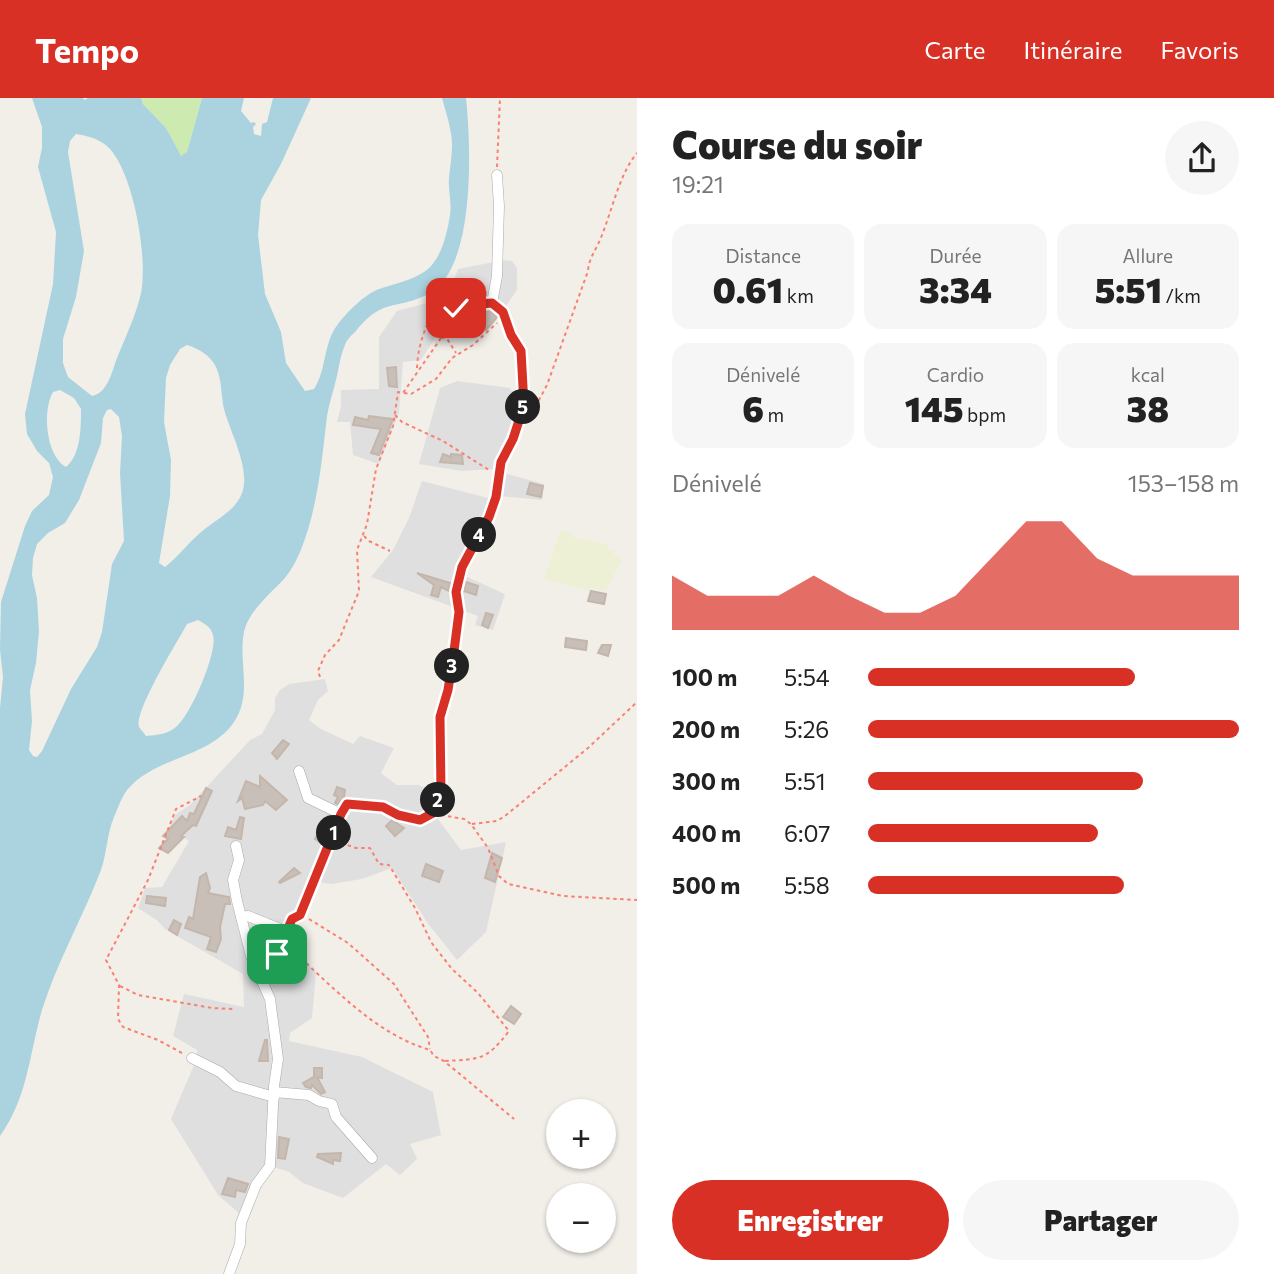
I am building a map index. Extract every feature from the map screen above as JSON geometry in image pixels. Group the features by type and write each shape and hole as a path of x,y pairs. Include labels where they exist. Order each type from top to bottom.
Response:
{"street":[{"path":"259,979 268,971 292,919 300,915 347,804 383,807 398,815 420,820 433,813 441,792 440,717 448,690 459,612 456,592 462,567 489,517 501,462 513,439 524,405 521,351 504,316 492,303 497,276 497,175"},
{"path":"299,771 307,798 341,814"},
{"path":"229,1274 240,1244 241,1223 256,1185 271,1166 278,1059 270,999 259,979 233,880 239,860 236,846"},
{"path":"241,917 248,916 284,936"},
{"path":"192,1058 220,1072 236,1086 274,1094 309,1095 332,1104 336,1117 372,1158"}],"path":[{"path":"497,175 500,98"},
{"path":"532,413 547,385 588,271 589,260 601,240 622,177 637,153"},
{"path":"403,393 417,369 441,338 461,300 480,304 492,303"},
{"path":"417,369 418,348 433,313 439,306 456,308"},
{"path":"320,677 318,671 325,655 339,640 359,591 357,550 367,524 376,469 395,415 398,392 411,394 436,379 457,354 472,345 504,316"},
{"path":"441,338 446,337 457,354"},
{"path":"395,415 402,422 443,441 499,476"},
{"path":"363,535 369,541 390,551"},
{"path":"471,824 497,821 505,816 587,748 637,702"},
{"path":"192,1058 159,1040 123,1027 118,1019 119,985 106,960 148,880 176,809 201,796"},
{"path":"433,813 464,819 471,824 488,848 499,876 508,884 563,896 637,901"},
{"path":"333,835 343,844 370,848 379,864 389,865 415,908 431,942 509,1031 494,1050 484,1056 477,1059 444,1060"},
{"path":"300,915 348,943 394,984 428,1037 434,1056 444,1060 514,1119"},
{"path":"284,936 354,1007 413,1045 430,1050"},
{"path":"119,985 138,995 233,1009"}],"shaded area":[{"path":"504,260 512,261 517,268 517,290 488,332 476,330 453,309 421,360 403,362 399,413 379,464 353,455 350,422 337,422 341,390 379,389 379,337 397,311 434,301 450,290 458,269"},
{"path":"457,381 510,388 520,406 495,469 461,471 419,464 440,388"},
{"path":"503,473 544,484 542,500 500,496"},
{"path":"422,481 492,499 458,573 505,594 493,630 475,625 478,616 371,577 393,550 409,518"},
{"path":"325,679 328,691 318,700 309,720 321,729 353,744 360,736 394,748 381,773 397,785 418,785 442,795 435,815 461,850 506,842 486,932 457,960 429,925 392,868 362,879 331,884 313,881 299,913 280,940 316,972 312,1018 290,1033 289,1041 362,1057 433,1092 441,1135 410,1144 417,1159 400,1175 386,1164 343,1198 303,1183 289,1172 267,1165 252,1186 239,1213 218,1195 171,1119 197,1058 197,1050 173,1036 184,994 244,1007 243,974 165,929 138,908 145,888 162,887 189,841 169,828 175,815 190,805 250,740 262,734 275,710 275,698 280,690 289,684"}],"green space":[{"path":"141,98 202,98 187,152 183,156 179,155 166,128 143,104"},
{"path":"564,530 576,538 608,544 608,550 623,558 606,590 591,588 589,591 544,579 560,531"}],"water":[{"path":"32,98 141,98 143,104 166,128 181,156 187,152 202,98 244,98 241,111 251,123 256,124 253,127 254,134 261,136 262,124 267,122 273,98 311,98 281,164 261,200 258,235 265,294 281,332 286,363 305,391 314,389 333,331 351,309 374,291 424,272 439,254 451,206 449,183 452,145 442,98 466,98 469,173 463,232 456,258 445,279 430,293 375,313 346,343 328,412 312,515 298,556 289,572 260,604 246,625 243,644 243,700 234,722 224,734 211,743 140,778 122,799 112,823 101,870 42,1010 17,1106 0,1136 0,708 3,677 0,650 1,602 25,526 32,511 49,495 53,477 49,463 37,451 27,434 25,414 53,284 56,232 38,167 42,127","holes":["76,134 94,138 110,149 126,178 141,239 143,278 134,317 109,381 102,391 92,396 68,377 63,363 63,339 76,297 84,251 68,152 70,141","187,345 196,348 216,367 224,409 242,462 244,483 235,505 200,533 165,567 159,563 170,496 171,460 164,422 166,378 180,349","60,390 74,398 81,409 77,448 66,467 54,453 48,433 48,410 53,392","111,409 119,417 122,436 120,473 124,541 112,564 102,632 97,647 71,689 37,757 29,750 32,721 30,690 39,631 37,598 32,575 33,558 37,544 48,533 65,523 79,500 101,443 103,418 107,410","198,620 211,630 213,643 207,668 183,719 174,729 159,735 146,736 139,727 139,719 158,676 187,624"]}],"building":[{"path":"481,291 486,292 485,306 497,317 486,330 464,314 470,306 475,309"},
{"path":"396,367 397,387 389,386 387,368"},
{"path":"369,416 393,419 379,455 371,453 381,429 353,425 355,417 368,420"},
{"path":"443,454 451,457 451,454 462,455 463,464 440,462"},
{"path":"530,483 543,486 541,497 527,494"},
{"path":"417,573 450,583 449,591 441,587 438,597 431,595 434,585"},
{"path":"466,582 478,586 476,595 464,591"},
{"path":"591,591 606,594 604,604 588,601"},
{"path":"486,613 493,615 488,628 482,625"},
{"path":"566,638 587,641 586,650 565,647"},
{"path":"602,645 611,645 608,656 598,653"},
{"path":"283,740 289,744 277,759 272,753"},
{"path":"260,776 287,800 276,810 265,801 263,805 245,809 242,798 238,801 246,781 260,787"},
{"path":"337,787 345,790 344,797 338,804 335,803 338,797 334,795"},
{"path":"206,788 212,791 196,826 193,825 181,836 184,837 168,853 159,848 168,839 163,836 182,816 187,821 190,813 194,814"},
{"path":"328,816 331,818 321,843 315,839"},
{"path":"240,817 244,818 241,839 225,836 228,827 236,830"},
{"path":"392,820 404,828 395,836 386,826"},
{"path":"492,853 502,858 495,882 485,878"},
{"path":"426,864 443,871 439,882 422,876"},
{"path":"294,868 300,873 279,882"},
{"path":"206,873 210,888 208,893 229,897 230,904 225,904 220,927 221,939 216,952 207,949 211,937 185,928 189,917 193,919 200,877"},
{"path":"147,896 166,898 165,906 146,903"},
{"path":"174,920 181,924 177,935 169,930"},
{"path":"511,1006 521,1014 514,1024 503,1017"},
{"path":"265,1040 268,1061 259,1061"},
{"path":"314,1068 322,1068 322,1078 317,1077 325,1092 321,1094 312,1085 311,1088 306,1087 303,1083 314,1077"},
{"path":"279,1137 289,1139 285,1159 278,1158"},
{"path":"341,1153 340,1161 333,1160 333,1164 317,1157 318,1154"},
{"path":"228,1178 248,1184 245,1192 236,1190 235,1197 222,1194"}],"route":[{"path":"277,954 292,919 300,915 347,804 383,807 398,815 420,820 433,813 441,792 440,717 448,690 459,612 456,592 462,567 489,517 496,497 501,462 513,439 524,405 521,351 511,335 503,312 492,303 480,304 475,301 461,300 456,308"}]}
